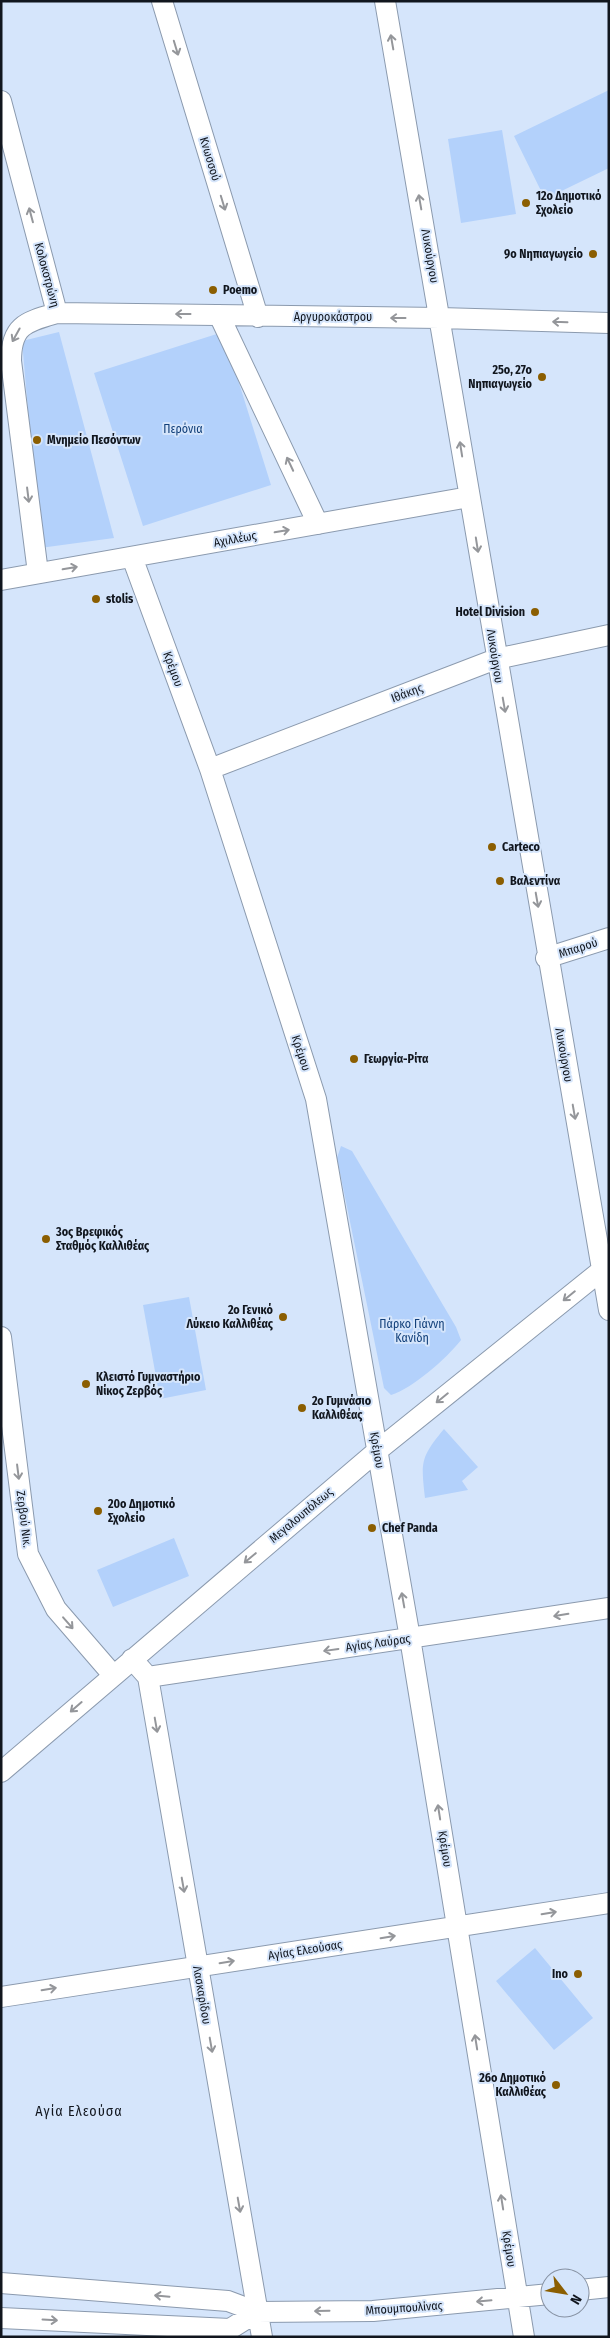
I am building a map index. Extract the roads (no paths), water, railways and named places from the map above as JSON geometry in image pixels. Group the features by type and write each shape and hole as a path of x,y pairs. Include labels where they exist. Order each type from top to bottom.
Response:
{"street":[{"name":"Κνωσσού","path":"162,1 258,317"},
{"name":"Λυκούργου","path":"385,1 440,318 546,958 605,1270 609,1310"},
{"name":"Κολοκοτρώνη","path":"1,101 57,313 24,324 15,334 11,346 11,362 38,573"},
{"name":"Αργυροκάστρου","path":"57,313 440,318 609,323"},
{"path":"219,315 318,524"},
{"name":"Αχιλλέως","path":"1,580 469,497"},
{"name":"Κρέμου","path":"132,557 210,769 316,1098 410,1638 524,2337"},
{"name":"Ιθάκης","path":"210,769 496,659 609,635"},
{"name":"Μπαρού","path":"546,958 609,938"},
{"name":"Μεγαλουπόλεως","path":"1,1772 377,1451 605,1270"},
{"name":"Ζερβού Νικ.","path":"1,1337 8,1443 28,1554 56,1609 113,1675"},
{"name":"Αγίας Λαύρας","path":"148,1677 609,1608"},
{"path":"132,1659 148,1677"},
{"name":"Λασκαρίδου","path":"148,1677 262,2337"},
{"name":"Αγίας Ελεούσας","path":"1,1997 609,1903"},
{"name":"Μπουμπουλίνας","path":"1,2283 228,2301 258,2312 374,2311 540,2295"},
{"path":"590,2289 609,2287"},
{"path":"1,2318 230,2329 258,2312"}],"place":[{"name":"12ο Δημοτικό Σχολείο","path":"526,203"},
{"name":"9ο Νηπιαγωγείο","path":"593,254"},
{"name":"Poemo","path":"213,290"},
{"name":"25ο, 27ο Νηπιαγωγείο","path":"542,377"},
{"name":"Μνημείο Πεσόντων","path":"37,440"},
{"name":"stolis","path":"96,599"},
{"name":"Hotel Division","path":"535,612"},
{"name":"Carteco","path":"492,847"},
{"name":"Βαλεντίνα","path":"500,881"},
{"name":"Γεωργία-Ρίτα","path":"354,1059"},
{"name":"3ος Βρεφικός Σταθμός Καλλιθέας","path":"46,1239"},
{"name":"2ο Γενικό Λύκειο Καλλιθέας","path":"283,1317"},
{"name":"Κλειστό Γυμναστήριο Νίκος Ζερβός","path":"86,1384"},
{"name":"2ο Γυμνάσιο Καλλιθέας","path":"302,1408"},
{"name":"20ο Δημοτικό Σχολείο","path":"98,1511"},
{"name":"Chef Panda","path":"372,1528"},
{"name":"Ino","path":"578,1974"},
{"name":"26ο Δημοτικό Καλλιθέας","path":"556,2085"}],"district":[{"name":"Αγία Ελεούσα","path":"79,2111"}],"park label":[{"name":"Περόνια","path":"183,429"},
{"name":"Πάρκο Γιάννη Κανίδη","path":"412,1331"}]}
